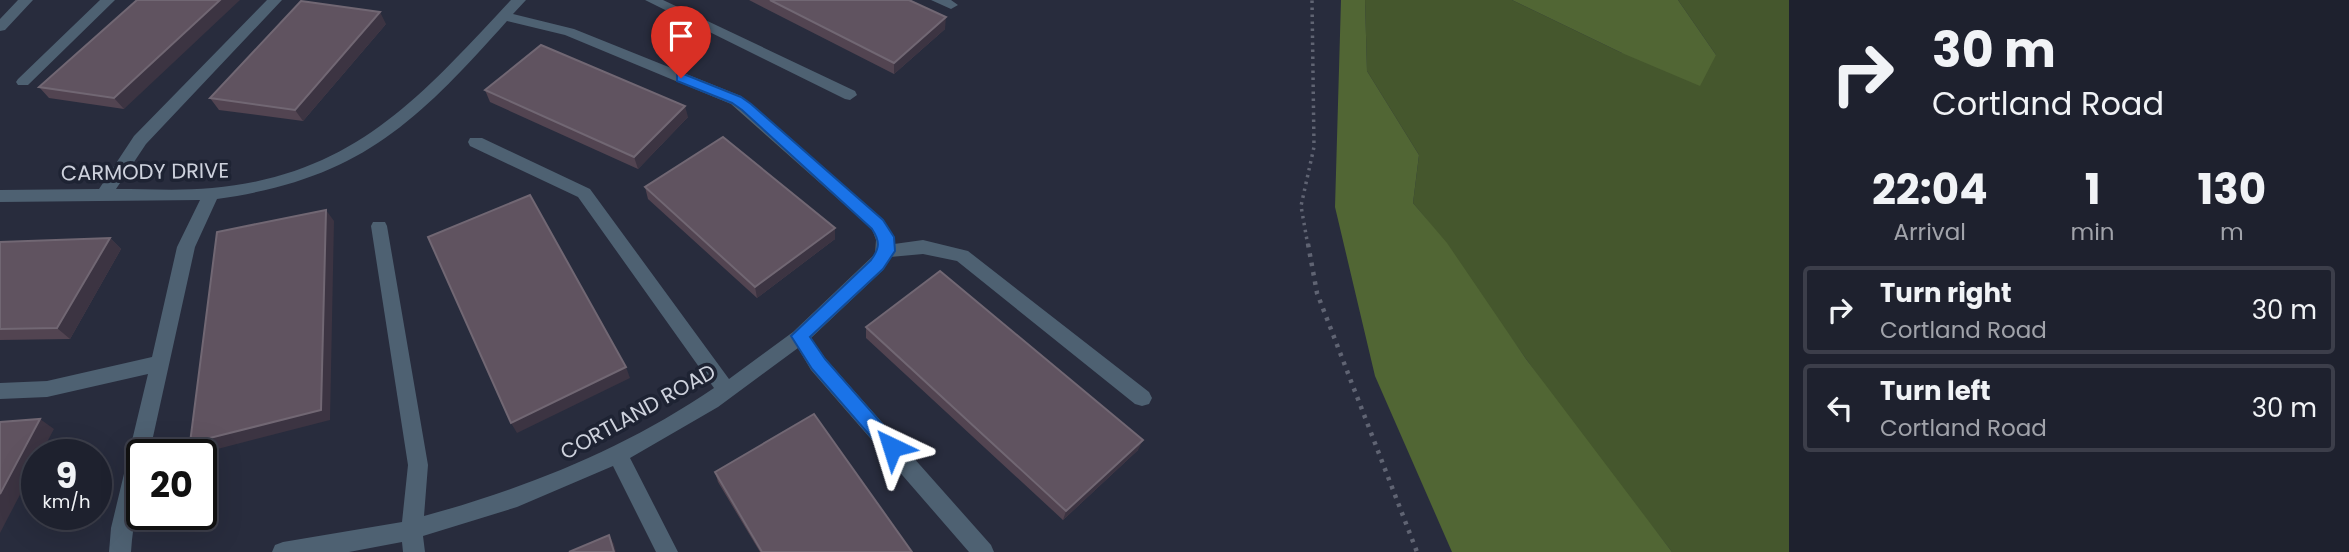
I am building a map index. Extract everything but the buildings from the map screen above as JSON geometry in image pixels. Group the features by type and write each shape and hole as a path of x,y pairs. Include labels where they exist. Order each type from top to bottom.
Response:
{"street":[{"path":"0,27 26,0"},
{"path":"23,82 108,0"},
{"path":"104,194 141,140 275,0"},
{"name":"CARMODY DRIVE","path":"0,196 212,194 245,190 299,175 348,154 390,129 423,100 519,0"},
{"path":"652,0 850,95"},
{"path":"503,16 569,32 736,100 878,225 886,237 887,251 923,247 962,256 1142,398"},
{"path":"476,142 584,193 726,390"},
{"path":"120,552 122,528 186,247 212,194"},
{"path":"379,226 418,465 412,530 414,552"},
{"name":"CORTLAND ROAD","path":"283,552 412,530 480,510 550,485 617,453 699,409 800,336 877,265 887,251"},
{"path":"800,336 818,364 984,552"},
{"path":"0,391 47,389 160,363"},
{"path":"617,453 667,552"}],"path":[{"path":"1312,0 1310,14 1314,147 1301,206 1317,293 1417,552"}],"green space":[{"path":"1341,0 1365,0 1367,71 1419,155 1413,203 1447,243 1526,359 1672,552 1452,552 1375,376 1335,207"},
{"path":"1365,0 1512,0 1622,53 1716,55 1678,0 1789,0 1789,552 1672,552 1617,481 1413,203 1419,155 1367,71"},
{"path":"1512,0 1678,0 1716,55 1700,86 1622,53"}],"route":[{"path":"681,78 736,100 746,107 878,225 886,237 887,251 877,265 800,336 818,364 892,447"}]}
